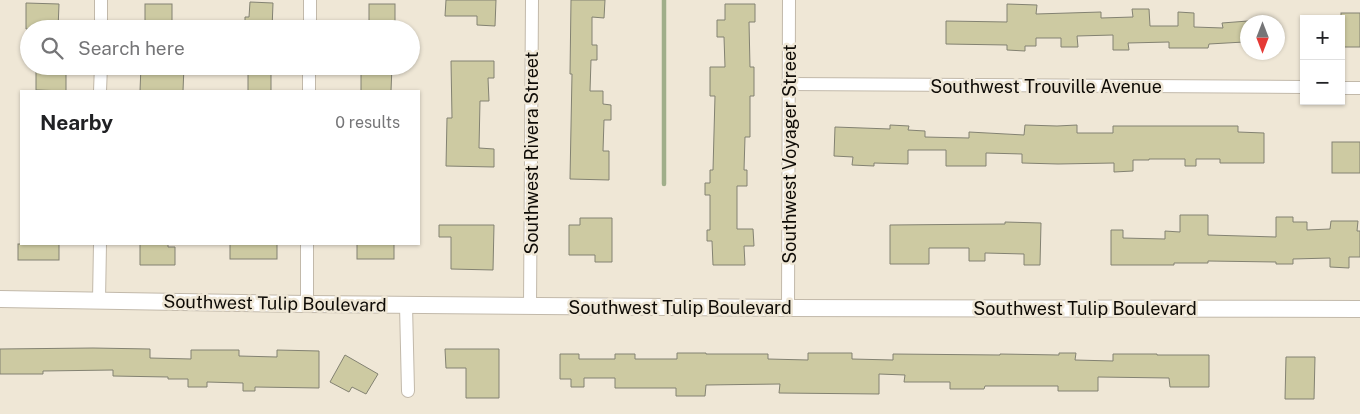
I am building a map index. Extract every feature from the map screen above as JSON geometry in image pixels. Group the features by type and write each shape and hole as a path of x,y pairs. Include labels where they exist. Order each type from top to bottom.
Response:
{"street":[{"path":"101,0 101,20"},
{"path":"310,0 310,20"},
{"name":"Southwest Rivera Street","path":"530,306 532,0"},
{"name":"Southwest Voyager Street","path":"788,308 789,0"},
{"path":"100,75 100,90"},
{"path":"309,75 309,90"},
{"name":"Southwest Trouville Avenue","path":"788,84 1300,87"},
{"path":"1345,88 1360,88"},
{"path":"99,300 100,245"},
{"path":"306,304 307,245"},
{"name":"Southwest Tulip Boulevard","path":"0,299 306,304 788,308 1360,309"},
{"path":"406,305 408,391"}],"building":[{"path":"446,0 496,0 495,26 477,25 477,16 445,16"},
{"path":"571,0 605,0 604,18 592,17 592,45 597,45 597,60 591,60 590,91 603,91 603,104 611,105 611,120 604,120 603,151 609,151 609,180 570,179"},
{"path":"250,2 273,3 272,20 245,20 245,17 249,17"},
{"path":"26,3 59,4 58,20 26,20"},
{"path":"145,4 172,4 172,20 145,20"},
{"path":"369,4 395,4 395,20 369,20"},
{"path":"725,4 755,4 755,22 749,22 750,67 754,67 754,96 750,96 750,137 745,137 744,170 747,170 747,186 737,186 737,229 753,229 754,246 744,246 745,265 713,265 712,241 707,241 707,230 710,230 710,195 705,195 705,183 710,183 710,170 713,170 715,96 710,96 710,67 725,67 724,37 717,37 717,20 725,20"},
{"path":"1007,4 1037,5 1036,14 1101,12 1101,18 1133,17 1132,9 1149,9 1150,26 1178,26 1178,12 1194,13 1194,27 1223,28 1222,23 1240,22 1240,42 1209,44 1208,48 1169,48 1169,42 1128,43 1129,50 1113,50 1113,35 1077,36 1078,47 1061,47 1061,38 1036,38 1036,46 1025,46 1025,51 1007,50 1007,45 946,44 946,21 1007,22"},
{"path":"1341,13 1360,13 1360,47 1345,47 1345,15 1341,15"},
{"path":"451,61 494,61 494,78 488,78 489,101 480,101 479,148 494,149 494,167 446,166 447,118 452,118"},
{"path":"36,75 66,75 66,90 36,90"},
{"path":"141,75 184,75 183,90 140,90"},
{"path":"248,75 271,75 271,90 248,90"},
{"path":"361,75 392,75 391,90 361,90"},
{"path":"890,125 909,126 908,130 925,131 925,137 969,138 969,132 1024,135 1025,125 1077,125 1077,133 1113,133 1113,126 1238,126 1238,132 1264,133 1264,163 1220,163 1220,159 1196,159 1196,166 1185,166 1185,159 1149,159 1133,160 1133,171 1114,172 1114,163 1022,163 1022,154 986,153 986,166 946,166 946,150 908,150 908,164 874,163 874,166 852,165 853,157 834,156 835,127 890,129"},
{"path":"1332,142 1360,142 1360,173 1332,173"},
{"path":"1180,215 1208,215 1208,235 1276,237 1276,217 1293,217 1293,222 1307,222 1307,230 1330,229 1331,221 1358,221 1357,231 1360,231 1360,257 1349,257 1349,268 1330,267 1330,258 1293,259 1293,264 1208,261 1208,263 1174,263 1174,265 1111,265 1111,230 1123,230 1123,238 1165,239 1165,231 1180,232"},
{"path":"580,218 612,218 612,262 595,262 595,255 569,255 569,225 580,225"},
{"path":"1005,222 1041,223 1040,265 1024,265 1024,254 985,253 985,261 969,261 969,248 929,248 929,264 890,264 890,225 1005,224"},
{"path":"439,225 494,225 493,270 451,269 451,237 439,237"},
{"path":"18,244 59,245 59,260 18,260"},
{"path":"140,245 168,245 168,247 175,247 175,265 140,265"},
{"path":"230,245 277,245 277,259 230,259"},
{"path":"357,245 394,245 394,259 357,259"},
{"path":"0,349 150,349 150,358 191,359 191,350 239,350 239,356 277,357 277,350 319,351 319,388 255,387 255,391 243,391 243,383 207,382 207,387 188,387 188,379 113,376 113,370 43,371 43,374 0,374"},
{"path":"445,349 499,349 499,398 466,398 466,368 446,368"},
{"path":"677,353 768,354 768,359 808,360 808,353 852,353 852,359 893,360 893,354 1059,355 1059,353 1076,353 1075,360 1113,361 1113,354 1209,355 1209,387 1170,387 1169,378 1098,377 1098,391 1058,391 1058,386 985,386 984,389 950,389 950,382 904,382 905,375 879,374 879,394 779,393 780,384 706,385 705,396 676,396 676,388 615,388 615,378 584,378 584,387 571,387 571,379 560,379 560,354 579,354 579,359 615,359 615,354 635,354 635,359 677,359"},
{"path":"345,355 378,374 366,394 352,387 349,392 330,382"},
{"path":"1286,357 1315,357 1314,399 1285,399"}],"waterway":[{"path":"664,0 664,184"}]}
